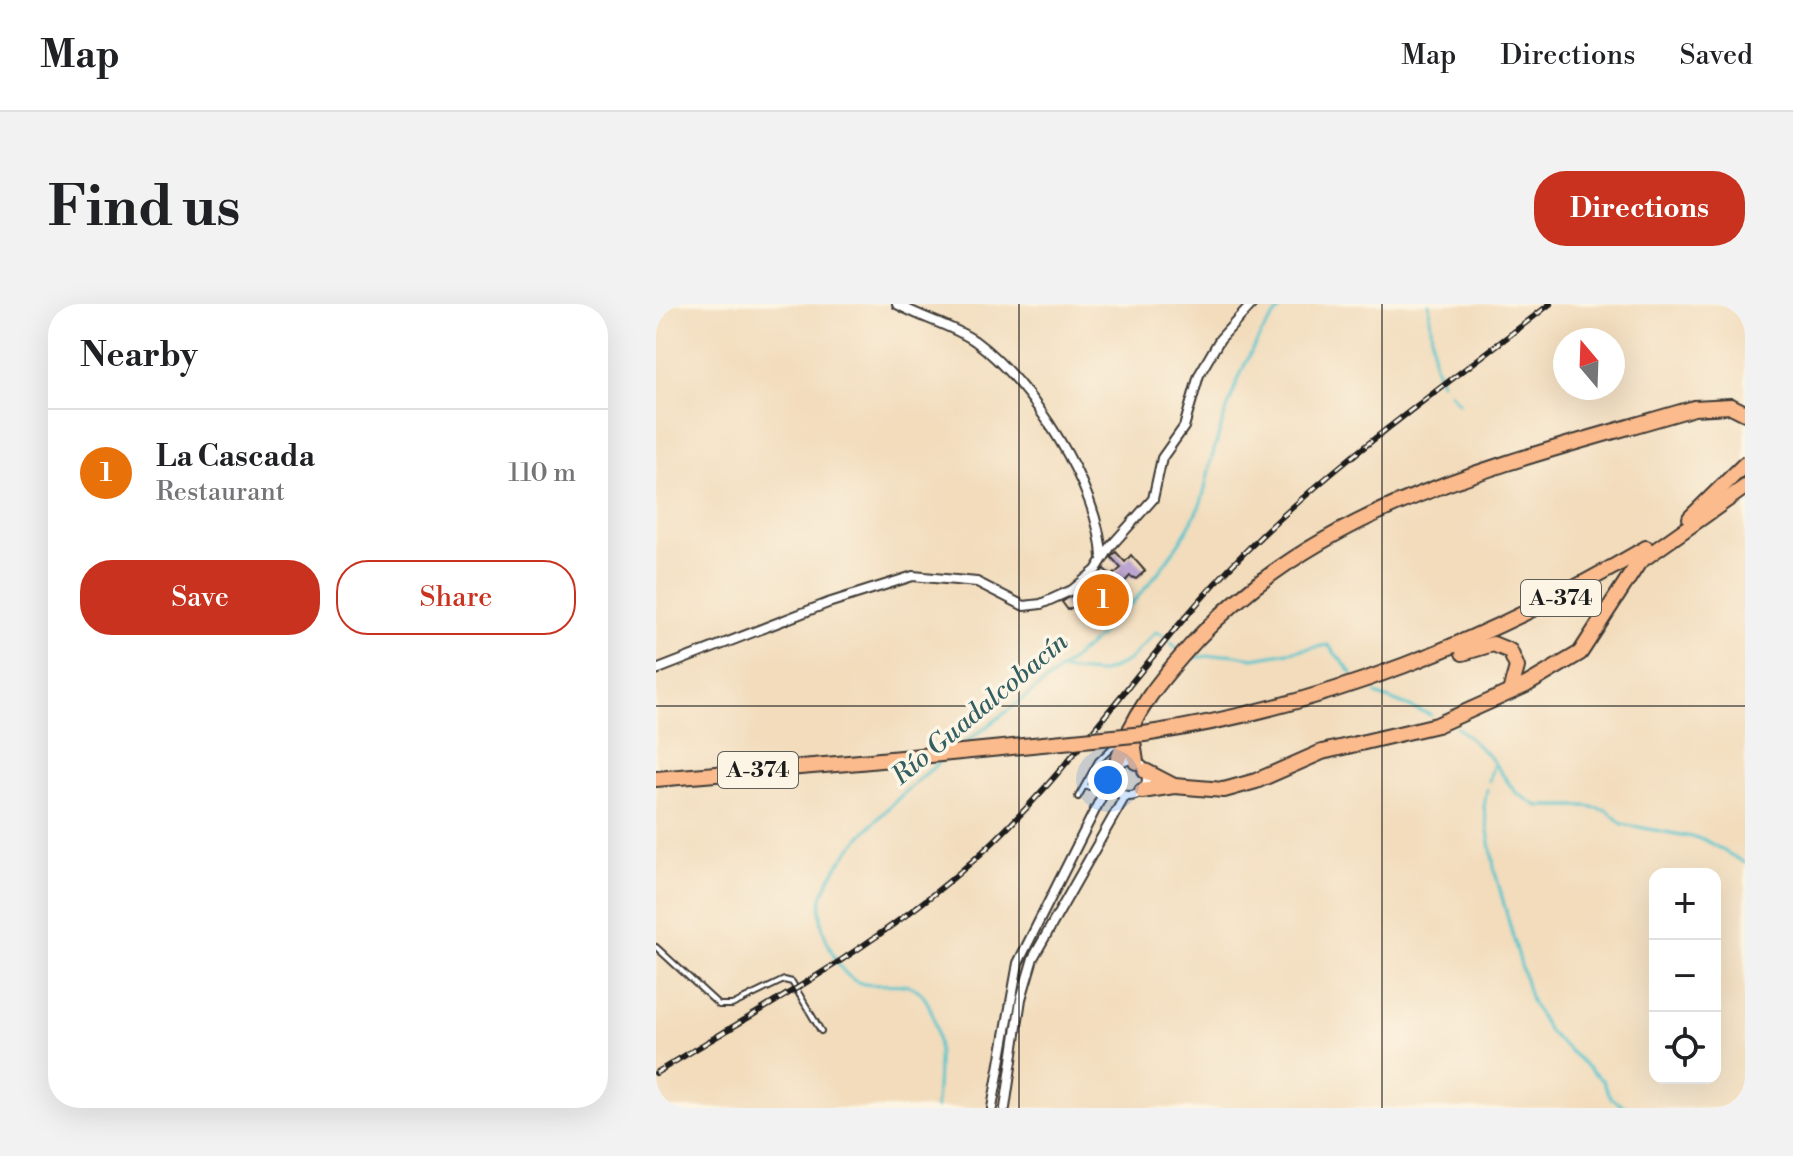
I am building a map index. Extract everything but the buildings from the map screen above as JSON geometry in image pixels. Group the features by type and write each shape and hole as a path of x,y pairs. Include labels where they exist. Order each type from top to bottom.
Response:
{"main road":[{"path":"1115,766 1129,729 1147,695 1240,597 1326,537 1435,485 1694,408 1731,406 1745,413"},
{"path":"1690,518 1745,464"},
{"name":"A-374","path":"656,779 1144,734 1251,713 1338,691 1424,660 1559,599 1690,518 1745,478"},
{"path":"1142,791 1174,786 1224,790 1256,781 1322,752 1437,725 1510,692 1580,653 1639,562 1745,487"},
{"path":"1424,660 1501,644 1510,651 1517,667 1510,692"},
{"path":"1129,729 1140,766 1174,786"}],"street":[{"path":"897,304 973,339 1018,378 1091,500 1102,558"},
{"path":"656,670 828,603 913,576 977,582 1024,606 1041,604 1085,581 1153,499 1162,458 1184,427 1199,375 1220,339 1252,304"},
{"path":"992,1108 1018,963 1115,766 1126,760 1140,766 1147,781 1142,791 1125,796 1033,958 1021,999 1005,1108"},
{"path":"1109,782 1125,796"}],"lane":[{"path":"1078,797 1091,771 1129,729"},
{"path":"1091,771 1115,766"},
{"path":"1085,787 1109,782"},
{"path":"656,947 719,1005 732,1005 784,980 792,982 821,1031"}],"waterway":[{"name":"Río Guadalcobacín","path":"961,746 1095,640 1154,578 1199,507 1223,420 1249,355 1272,318 1286,304"},
{"path":"1429,304 1434,362 1441,382"},
{"path":"1449,392 1459,403"},
{"path":"1060,670 1099,673 1130,659 1156,632 1164,636"},
{"path":"1171,643 1179,650"},
{"path":"1191,658 1229,654 1254,658 1328,645 1352,673"},
{"path":"1376,694 1431,715"},
{"path":"1457,727 1489,756 1516,793 1538,806 1587,806 1607,810 1622,824 1703,839 1745,863"},
{"name":"Río Guadalcobacín","path":"936,1108 937,1034 929,1006 916,988 869,985 848,976 828,945 821,903 837,866 853,846 942,760"},
{"path":"1489,781 1493,766"},
{"path":"1487,789 1484,807 1495,872 1531,1001 1549,1032 1603,1081 1611,1098 1627,1108"}],"railway":[{"path":"656,1073 850,954 924,902 959,873 1036,798 1208,591 1280,518 1355,454 1550,304"}],"place":[{"name":"La Cascada","path":"1103,600"}]}
